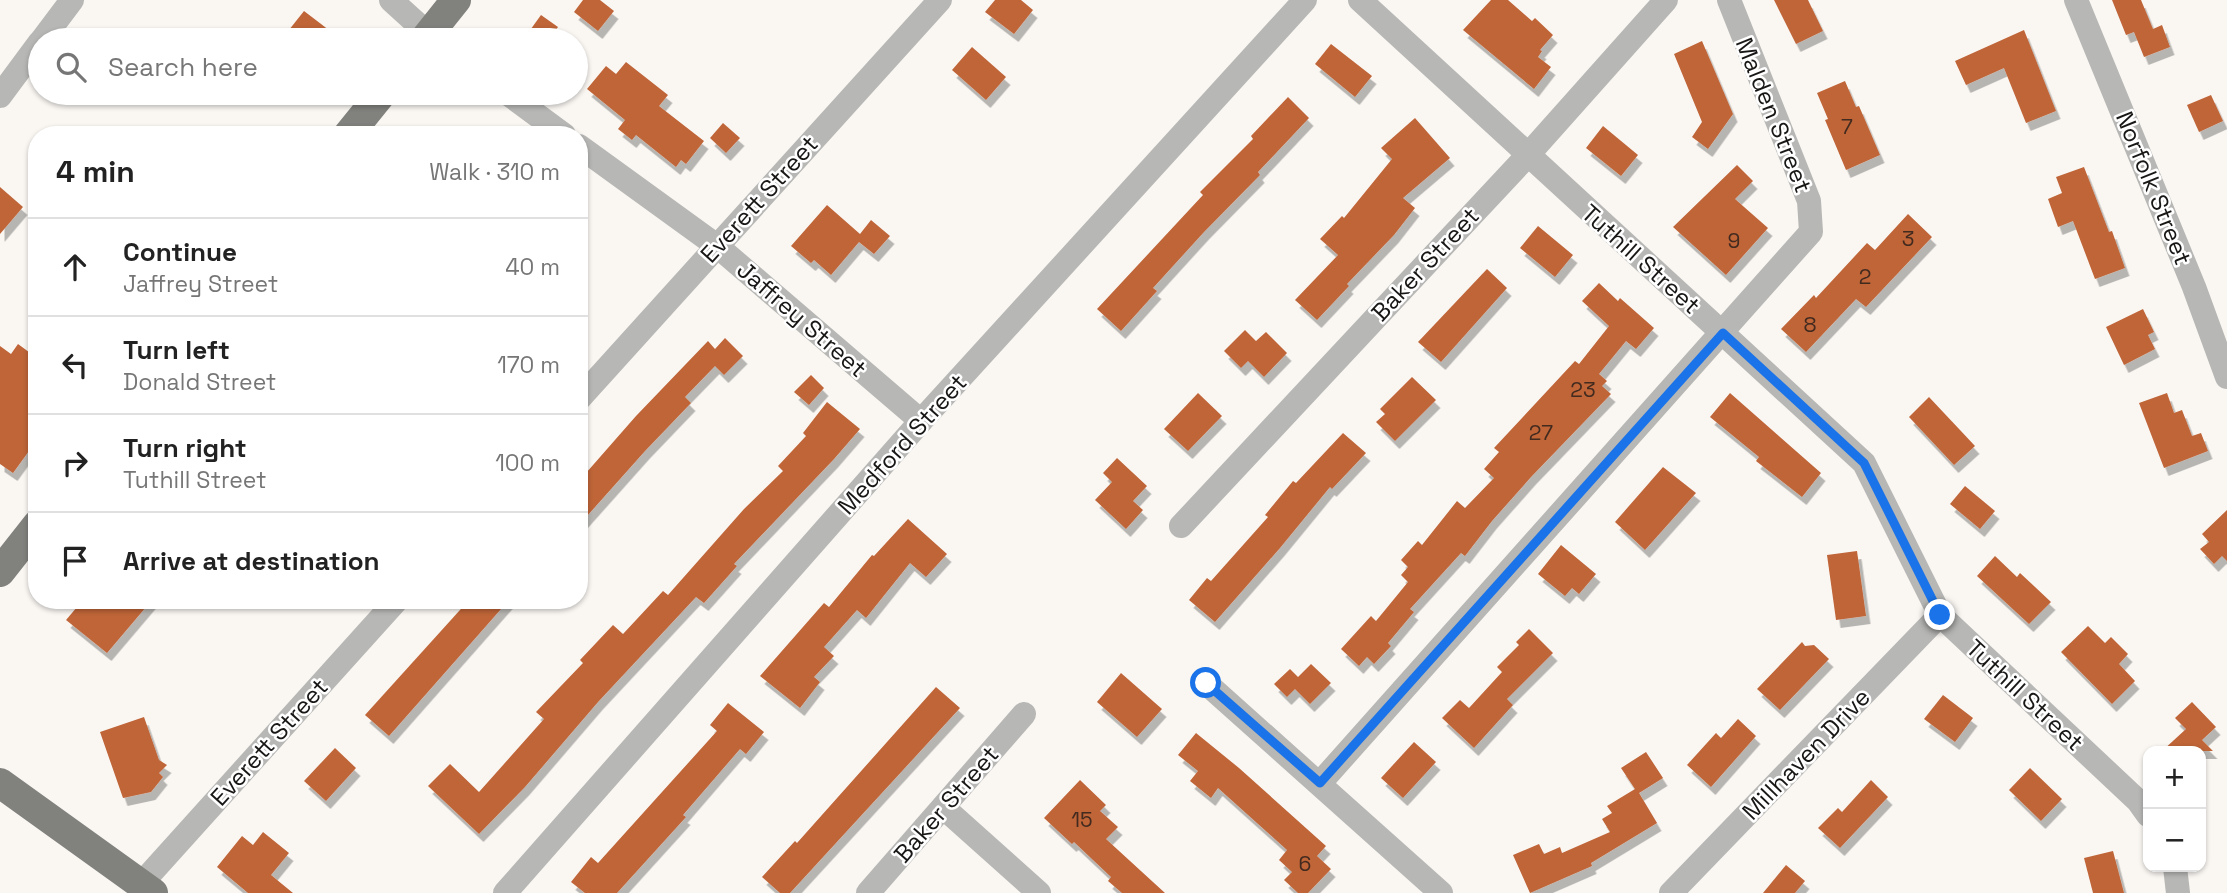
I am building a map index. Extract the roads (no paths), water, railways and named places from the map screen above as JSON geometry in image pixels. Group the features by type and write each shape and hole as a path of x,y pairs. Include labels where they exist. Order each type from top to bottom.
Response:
{"main road":[{"path":"436,28 456,0"},
{"path":"355,126 372,105"},
{"path":"0,572 28,536"},
{"path":"0,783 147,889"}],"street":[{"path":"51,28 72,0"},
{"path":"391,0 419,28"},
{"name":"Everett Street","path":"588,389 940,0"},
{"name":"Medford Street","path":"505,893 921,421 1305,0"},
{"name":"Tuthill Street","path":"1360,0 1864,463 1940,615 2144,809"},
{"name":"Baker Street","path":"1181,526 1527,156 1666,0"},
{"name":"Malden Street","path":"1723,333 1811,232 1809,201 1729,0"},
{"name":"Norfolk Street","path":"2076,0 2194,287 2227,377"},
{"path":"0,96 28,58"},
{"path":"523,105 552,126"},
{"name":"Jaffrey Street","path":"588,153 717,246 921,421"},
{"path":"1320,783 1723,333"},
{"name":"Everett Street","path":"147,889 389,609"},
{"name":"Millhaven Drive","path":"1671,893 1940,615"},
{"path":"1206,683 1441,893"},
{"name":"Baker Street","path":"867,893 1024,714"},
{"path":"944,808 1039,893"},
{"path":"2176,872 2178,893"}]}
